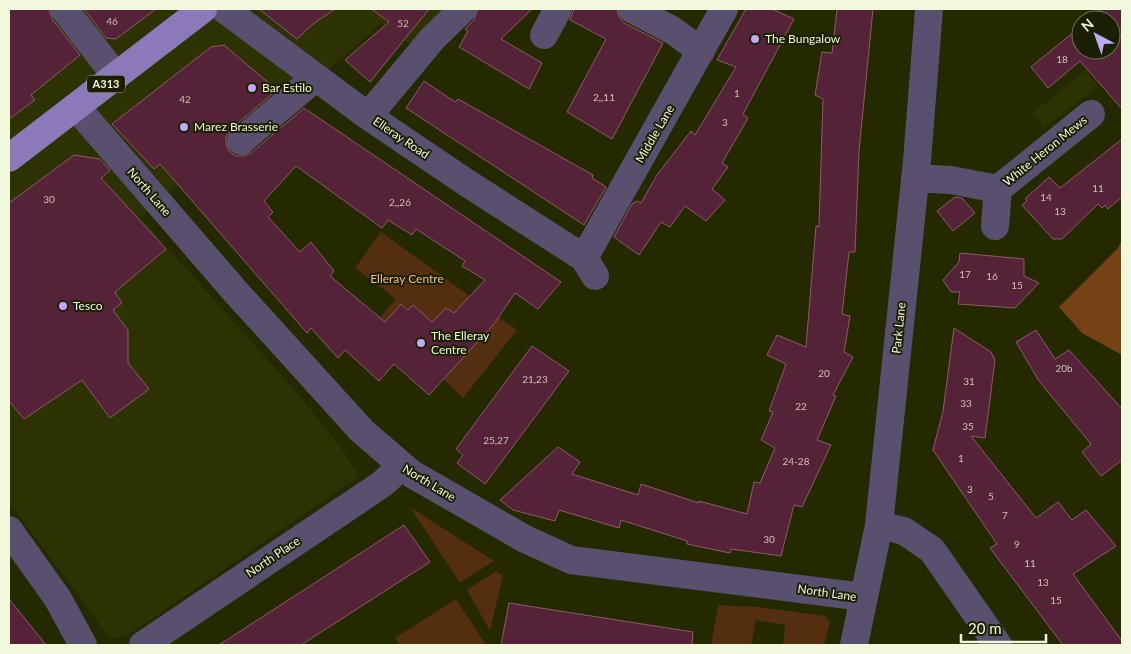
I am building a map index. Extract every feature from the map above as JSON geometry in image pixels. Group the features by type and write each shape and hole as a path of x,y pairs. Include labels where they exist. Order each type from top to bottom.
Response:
{"main road":[{"name":"A313","path":"9,158 203,9"}],"street":[{"path":"64,9 116,76"},
{"name":"Elleray Road","path":"224,9 368,116 590,267"},
{"path":"368,116 433,38 463,9"},
{"path":"544,34 558,9"},
{"path":"632,9 672,30 701,51"},
{"name":"Middle Lane","path":"590,267 724,9"},
{"name":"Park Lane","path":"854,645 879,525 915,178 929,9"},
{"path":"241,141 315,78"},
{"name":"North Lane","path":"76,107 265,325 362,431 401,467 525,539 571,560 864,597"},
{"name":"White Heron Mews","path":"995,226 998,189 1091,114"},
{"name":"White Heron Mews","path":"915,178 951,180 998,189"},
{"name":"North Place","path":"143,645 382,484 401,467"},
{"path":"879,525 904,531 932,550 998,645"},
{"path":"9,530 58,599 83,645"}],"shaded area":[{"path":"9,9 458,9 410,44 381,23 292,103 223,160 202,163 140,217 299,395 337,442 359,476 134,631 121,637 110,638 9,502"},
{"path":"1085,71 1098,86 1044,128 1032,113"},
{"path":"1122,240 1122,355 1082,333 1059,307 1118,248"}],"green space":[{"name":"Elleray Centre","path":"381,232 517,330 463,398 443,379 490,328 461,306 454,313 446,308 432,322 401,304 354,358 349,354 396,299 355,268"},
{"path":"410,507 494,561 460,583"},
{"path":"496,571 503,575 490,631 467,590"},
{"path":"456,599 486,645 400,645 395,638"},
{"path":"718,605 759,607 825,616 830,623 824,645 783,645 785,625 756,620 751,645 711,645"}],"building":[{"path":"9,9 49,9 52,19 80,55 31,95 35,100 9,119"},
{"path":"84,9 156,9 116,39 106,38"},
{"path":"259,9 335,9 313,24 297,39"},
{"path":"371,9 429,9 370,82 345,60 389,22"},
{"path":"478,9 532,9 501,39 542,63 529,89 459,47 468,31 465,29 474,20"},
{"path":"574,9 617,9 619,17 624,23 663,43 612,139 567,112 606,39 570,20"},
{"path":"746,9 772,9 794,19 743,114 748,118 722,163 728,167 712,189 725,200 706,221 685,206 670,227 661,222 639,255 614,237 632,204 637,201 641,203 657,175 691,131 695,135 736,67 717,60"},
{"path":"837,9 873,9 859,151 855,252 849,252 842,314 850,316 844,352 853,357 833,395 836,396 817,440 831,445 802,507 794,505 781,556 731,549 730,553 687,544 687,541 621,520 619,528 559,510 555,521 513,510 500,500 558,447 580,462 572,474 638,495 641,484 699,503 699,501 747,514 754,482 760,483 775,448 761,440 773,412 769,411 786,364 767,355 777,335 806,347 816,226 819,227 823,99 815,95 822,52 832,53"},
{"path":"1122,9 1122,109 1080,61 1048,88 1031,67 1071,34 1071,60 1121,60 1121,10 1100,10"},
{"path":"224,45 277,90 231,129 226,136 229,151 236,156 251,153 304,108 561,282 538,309 515,293 494,324 429,395 394,364 379,381 345,350 338,358 311,328 307,333 160,164 154,169 112,124 211,47","holes":["296,166 382,228 388,220 412,235 416,229 465,261 462,266 485,280 454,313 446,308 432,322 413,305 408,310 401,304 385,322 330,276 334,271 311,242 300,252 268,217 273,212 264,201"]},
{"path":"424,81 455,102 458,99 593,175 592,178 606,187 584,225 406,108"},
{"path":"1122,139 1122,197 1108,209 1105,205 1102,208 1098,204 1062,239 1053,239 1022,205 1027,201 1025,199 1049,177 1060,188"},
{"name":"Tesco","path":"74,155 100,159 110,170 101,178 166,249 115,292 122,303 113,310 128,330 128,363 149,389 110,418 82,380 24,419 9,401 9,203"},
{"path":"955,197 962,198 975,213 953,231 937,211"},
{"path":"960,253 1024,259 1024,276 1039,283 1015,308 958,304 960,292 951,292 943,280 959,262"},
{"path":"954,328 991,352 995,360 985,438 971,436 1036,518 1058,502 1072,520 1086,510 1116,546 1073,574 1122,641 1122,645 1063,645 990,548 997,544 933,450 943,411"},
{"path":"1036,330 1055,359 1069,350 1122,409 1122,460 1101,476 1082,452 1091,444 1039,381 1016,342"},
{"path":"532,346 569,371 485,484 457,463 463,455 456,449"},
{"path":"404,525 430,562 301,645 219,645"},
{"path":"9,599 46,645 9,645"},
{"path":"509,603 693,632 692,645 501,645"}],"place":[{"name":"The Bungalow","path":"755,39"},
{"name":"Bar Estilo","path":"252,88"},
{"name":"Marez Brasserie","path":"184,127"},
{"name":"Tesco","path":"63,306"},
{"name":"The Elleray Centre","path":"421,343"}]}
